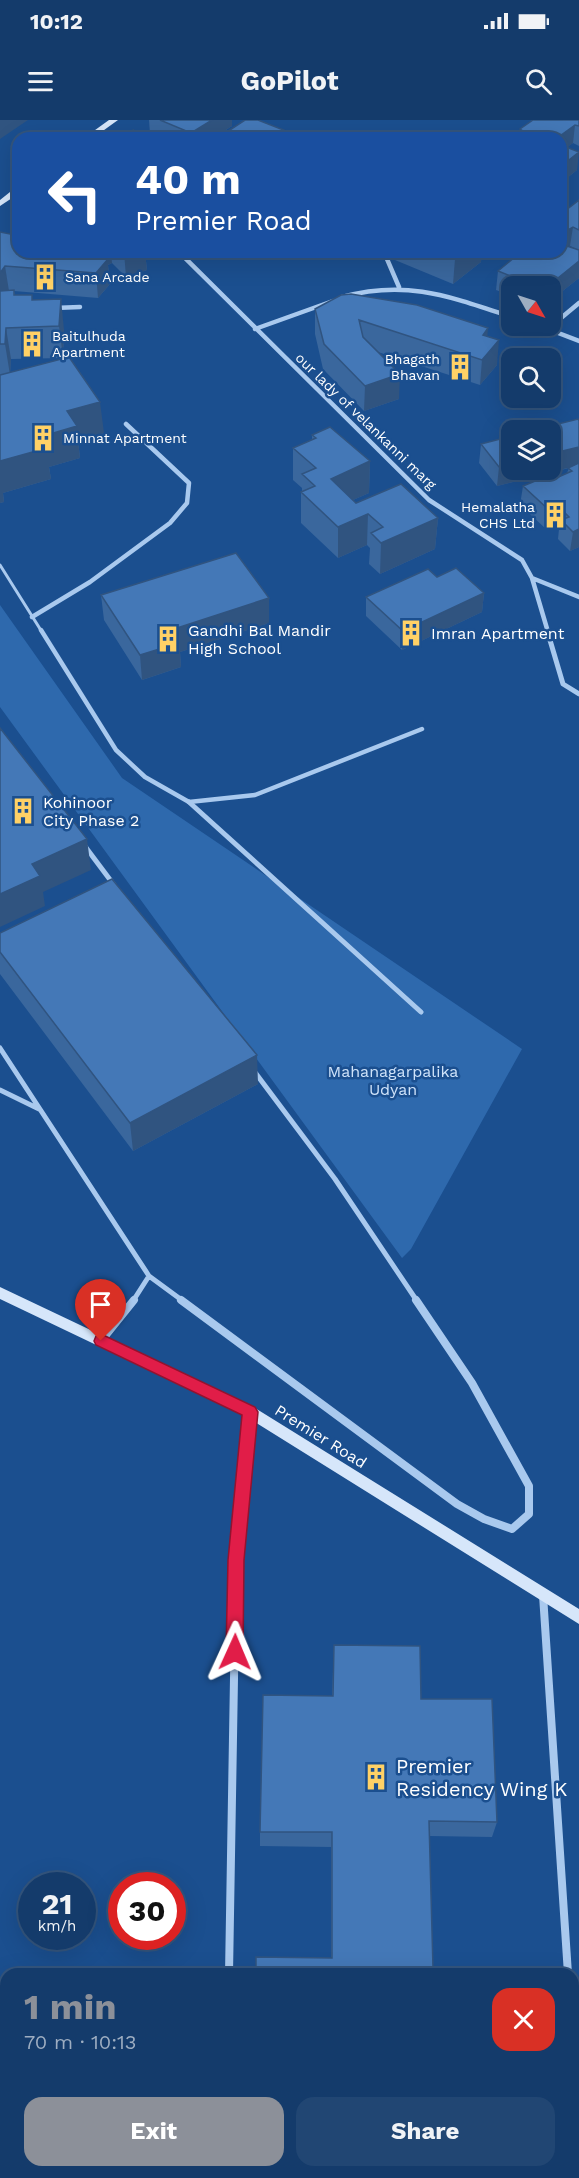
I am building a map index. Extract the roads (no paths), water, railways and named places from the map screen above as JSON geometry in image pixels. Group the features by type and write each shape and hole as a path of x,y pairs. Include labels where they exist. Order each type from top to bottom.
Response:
{"street":[{"path":"97,132 114,120"},
{"path":"0,204 12,195"},
{"name":"our lady of velankanni marg","path":"185,258 429,500 522,560 532,578 563,684 579,694"},
{"path":"387,258 399,287"},
{"path":"255,329 352,293 385,286 418,289 501,314"},
{"path":"561,318 579,303"},
{"path":"52,308 80,307"},
{"path":"561,333 579,341"},
{"path":"32,617 100,577 166,525 184,508 190,496 189,483 126,423"},
{"path":"532,578 579,597"},
{"path":"189,802 421,1012"},
{"path":"78,838 121,895"},
{"path":"0,1048 149,1276 457,1504 484,1520 512,1529 529,1514 529,1486 472,1383 335,1179 249,1065"},
{"path":"0,1090 39,1109"},
{"path":"101,1341 140,1292 149,1276"},
{"name":"Premier Road","path":"0,1293 250,1412 579,1617"},
{"path":"229,1968 236,1560 250,1412"},
{"path":"543,1595 568,1968"}],"lane":[{"path":"0,565 116,750 144,777 189,802 255,795 422,729"}],"place":[{"name":"Sana Arcade","path":"45,277"},
{"name":"Baitulhuda Apartment","path":"32,344"},
{"name":"Bhagath Bhavan","path":"460,367"},
{"name":"Minnat Apartment","path":"43,438"},
{"name":"Hemalatha CHS Ltd","path":"555,515"},
{"name":"Imran Apartment","path":"411,633"},
{"name":"Gandhi Bal Mandir High School","path":"168,639"},
{"name":"Kohinoor City Phase 2","path":"23,811"},
{"name":"Premier Residency Wing K","path":"376,1777"}],"park label":[{"name":"Mahanagarpalika Udyan","path":"393,1080"}]}
